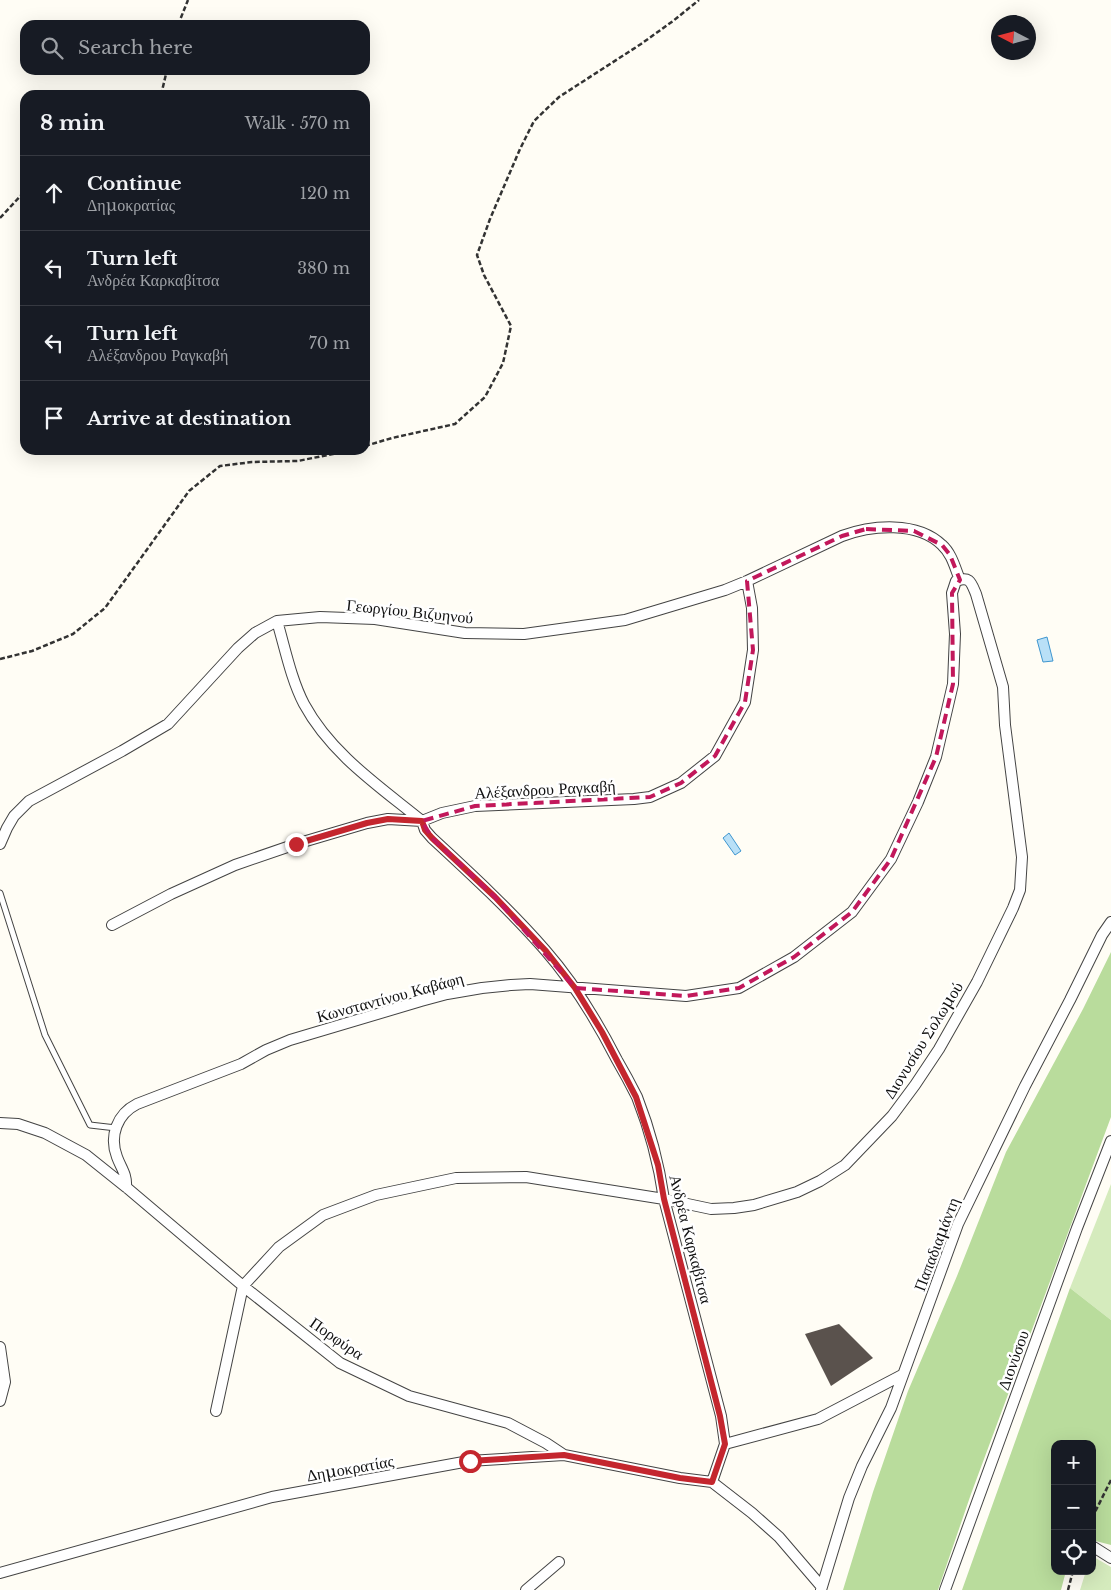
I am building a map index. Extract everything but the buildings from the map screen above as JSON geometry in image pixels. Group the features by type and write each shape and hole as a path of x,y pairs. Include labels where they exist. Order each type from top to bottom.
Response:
{"street":[{"name":"Γεωργίου Βιζυηνού","path":"0,844 14,816 29,801 168,724 238,648 255,633 277,621 320,617 375,619 465,633 524,634 625,620 725,590 842,536 866,529 890,527 926,534 942,545 950,555 960,580"},
{"name":"Διονυσίου Σολωμού","path":"216,1411 243,1286 278,1247 323,1215 376,1194 456,1178 526,1177 664,1199 711,1209 734,1208 763,1203 805,1188 845,1166 892,1116 916,1085 939,1049 977,982 1020,890 1022,857 1005,725 1003,687 976,594 968,580 962,578 960,580"},
{"name":"Κωνσταντίνου Καβάφη","path":"116,1128 123,1114 137,1104 241,1064 272,1047 299,1037 421,1001 482,988 530,984 686,996 739,988 794,957 852,912 892,860 918,802 936,757 952,684 955,634 952,594 956,581 960,580"},
{"name":"Αλέξανδρου Ραγκαβή","path":"112,926 171,894 235,865 296,844 367,823 388,819 422,821 442,813 474,806 592,802 650,797 680,783 715,756 746,702 753,650 752,608 747,581"},
{"name":"Ανδρέα Καρκαβίτσα","path":"277,621 293,677 316,723 345,758 422,821 425,830 432,838 502,904 546,951 575,988 602,1032 636,1097 658,1165 664,1199 720,1416 725,1444 712,1482"},
{"name":"Παπαδιαμάντη","path":"821,1588 849,1498 862,1466 891,1408 958,1224 1025,1086 1111,922"},
{"name":"Πορφύρα","path":"0,1123 18,1124 45,1132 86,1155 243,1286 340,1363 409,1396 508,1423 564,1455"},
{"path":"116,1128 114,1146 117,1158 125,1174 126,1187"},
{"name":"Διονύσου","path":"945,1590 1063,1266 1111,1141"},
{"path":"0,1347 5,1382 0,1401"},
{"path":"725,1444 818,1419 902,1375"},
{"name":"Δημοκρατίας","path":"0,1573 272,1498 470,1461 564,1455 680,1478 712,1482"},
{"path":"712,1482 779,1537 821,1588"},
{"path":"1096,1549 1111,1558"},
{"path":"526,1590 559,1562"}],"lane":[{"path":"0,894 45,1035 90,1125 116,1128"}],"path":[{"path":"180,20 188,0"},
{"path":"370,445 455,424 485,396 503,363 511,326 484,275 477,255 508,176 534,121 559,97 641,44 699,0"},
{"path":"162,90 166,75"},
{"path":"0,218 20,196"},
{"path":"0,659 32,651 73,634 104,608 189,491 220,466 252,462 298,462 330,455"},
{"path":"1096,1510 1111,1480"},
{"path":"1068,1590 1072,1575"}],"highlighted area":[{"path":"866,529 914,531 942,545 950,555 960,580 952,593 953,684 936,757 891,859 852,912 794,957 739,988 686,996 575,988 495,897 432,838 422,821 475,806 650,797 681,783 715,756 745,702 753,650 747,581 842,536"}],"green space":[{"path":"1111,952 1111,1117 971,1494 938,1590 843,1590 873,1492 908,1391 957,1276 1006,1152 1083,1009"},
{"path":"1111,1184 1111,1320 1070,1288"},
{"path":"1070,1288 1111,1320 1111,1545 1096,1541 1096,1440 1051,1440 1051,1575 1065,1575 1061,1590 962,1590"},
{"path":"1096,1558 1111,1567 1111,1590 1080,1590 1085,1575 1096,1575"}],"water":[{"path":"1047,637 1053,661 1043,662 1037,640"},
{"path":"729,833 741,851 735,855 723,838"}],"route":[{"path":"296,844 367,823 388,819 422,821 425,830 432,838 495,897 546,951 575,988 602,1032 636,1097 658,1165 664,1199 720,1416 725,1444 712,1482 680,1478 564,1455 470,1461"}]}
